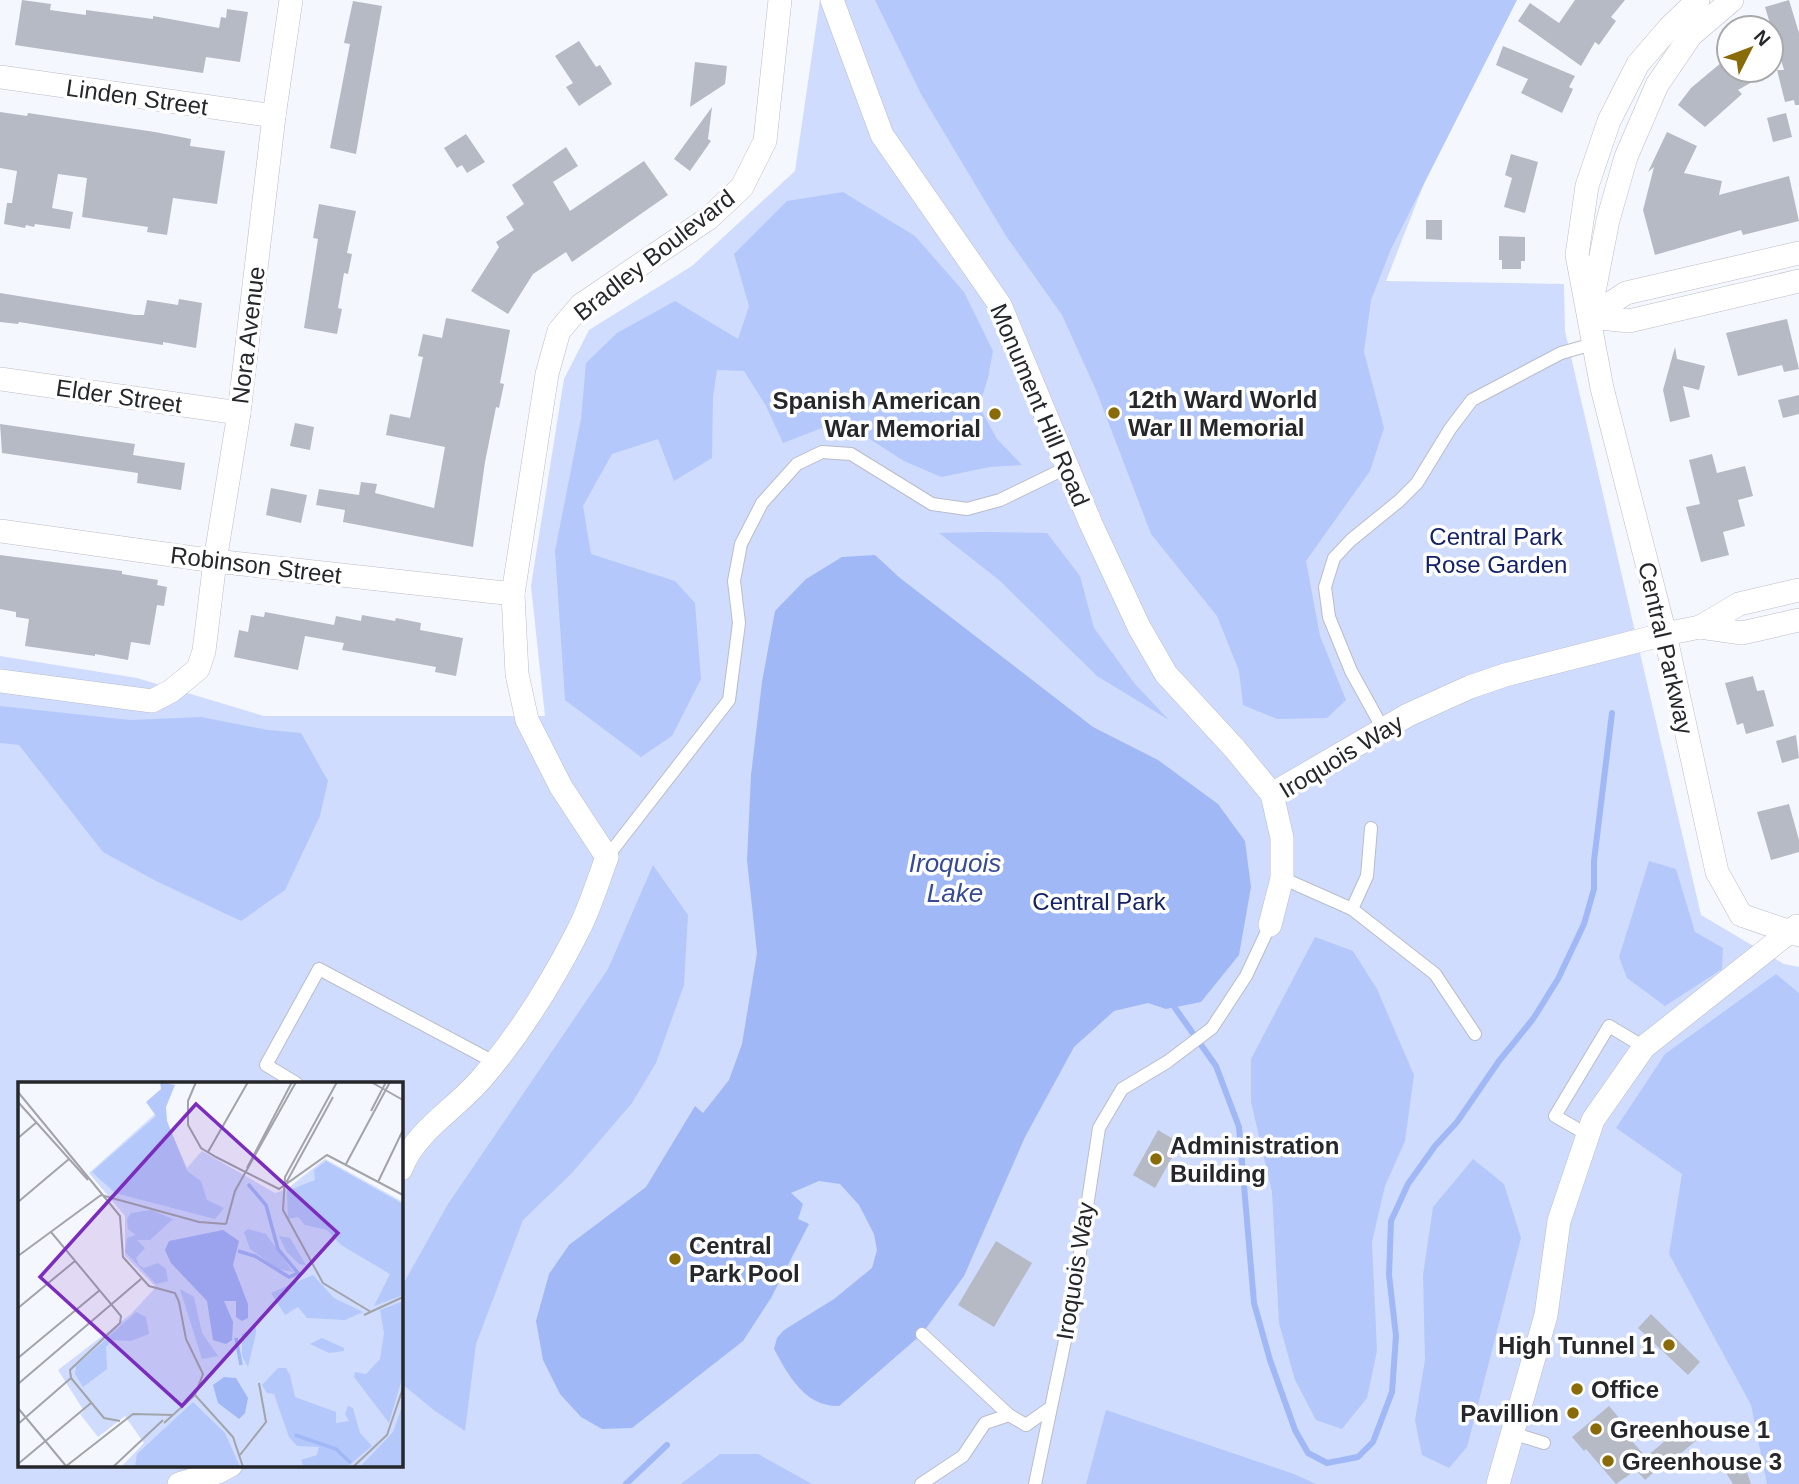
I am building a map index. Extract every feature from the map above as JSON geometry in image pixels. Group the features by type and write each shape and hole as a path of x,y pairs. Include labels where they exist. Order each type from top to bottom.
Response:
{"street":[{"name":"Nora Avenue","path":"0,681 152,701 171,691 198,669 204,651 215,561 239,413 274,116 291,0"},
{"name":"Bradley Boulevard","path":"607,857 561,787 527,720 517,674 513,594 547,374 559,331 581,305 709,218 742,187 765,141 780,0"},
{"name":"Monument Hill Road","path":"832,0 882,135 1000,305 1139,627 1166,674 1272,794"},
{"name":"Central Parkway","path":"1698,0 1668,28 1638,64 1626,158 1608,220 1590,317 1601,388 1665,634 1717,872 1741,915 1796,931"},
{"name":"Central Parkway","path":"1633,104 1657,85 1691,36 1732,0"},
{"name":"Linden Street","path":"0,77 274,116"},
{"path":"1590,317 1626,293 1799,253"},
{"path":"1590,317 1629,321 1799,281"},
{"name":"Elder Street","path":"0,379 239,413"},
{"name":"Robinson Street","path":"0,531 215,561 513,594"},
{"path":"1700,627 1739,604 1799,590"},
{"path":"1700,627 1742,633 1799,620"},
{"name":"Iroquois Way","path":"1269,925 1282,878 1282,838 1272,794 1408,715 1470,687 1505,675 1700,627"},
{"path":"404,1155 481,1080 527,1017 579,930 607,857"},
{"path":"1498,1484 1546,1315 1559,1221 1593,1119 1644,1047 1796,931"},
{"path":"179,1484 229,1466"}],"lane":[{"path":"1383,729 1351,671 1329,617 1325,587 1334,558 1417,483 1450,429 1472,400 1561,353 1593,344"},
{"path":"607,857 729,700 739,623 734,581 741,544 762,503 797,464 822,452 851,454 932,504 967,509 1000,500 1068,467"},
{"path":"1352,909 1367,876 1370,828"},
{"path":"1282,878 1352,909 1435,974 1475,1034"},
{"name":"Iroquois Way","path":"1035,1484 1071,1312 1099,1128 1122,1089 1167,1062 1212,1028 1246,976 1269,925"},
{"path":"294,1082 265,1065 319,969 494,1062"},
{"path":"1588,1135 1555,1116 1609,1026 1644,1047"},
{"path":"922,1334 1009,1415 1026,1424 1050,1409"},
{"path":"921,1484 963,1456 985,1423 1009,1415"},
{"path":"1513,1433 1544,1443"}],"green space":[{"name":"Central Park","path":"820,0 1509,0 1460,91 1386,281 1564,284 1565,331 1701,915 1784,964 1799,967 1799,1484 0,1484 0,656 137,678 264,716 545,716 531,586 564,379 589,330 692,266 795,171"}],"shaded area":[{"path":"875,0 1517,0 1391,249 1371,300 1364,352 1384,428 1370,471 1306,561 1320,636 1346,700 1327,718 1277,719 1243,705 1239,671 1217,616 1151,534 1096,390 1062,315 1006,236 921,94"},
{"path":"843,192 915,236 964,292 993,351 979,406 997,439 1022,465 990,467 941,477 904,461 857,431 822,428 783,443 766,406 744,371 717,370 713,397 712,458 674,481 658,439 612,454 583,506 591,554 675,581 695,603 701,679 672,736 641,757 565,700 555,551 581,419 586,363 617,333 675,301 738,339 749,306 734,254 787,201"},
{"path":"939,533 1047,533 1080,576 1094,628 1135,684 1169,720 1097,676 999,580"},
{"path":"0,706 130,720 201,717 268,730 301,733 328,781 320,816 285,890 241,921 156,881 103,852 19,745 0,743"},
{"path":"1649,861 1676,869 1695,932 1723,948 1722,969 1665,1006 1627,978 1619,957"},
{"path":"653,865 688,915 684,985 656,1063 632,1103 571,1174 523,1220 476,1344 465,1431 402,1384 402,1286 448,1204 608,969"},
{"path":"1315,937 1353,951 1377,989 1414,1075 1405,1141 1385,1186 1372,1242 1377,1351 1367,1398 1342,1429 1316,1420 1295,1380 1279,1323 1272,1192 1251,1102 1251,1059"},
{"path":"1776,974 1799,993 1799,1484 1767,1484 1751,1405 1669,1254 1682,1174 1616,1128 1665,1054"},
{"path":"1473,1159 1504,1184 1521,1238 1467,1447 1449,1468 1422,1455 1415,1420 1425,1360 1423,1275 1433,1207"},
{"path":"1106,1410 1294,1474 1316,1484 1086,1484"},
{"path":"720,1454 758,1454 812,1484 681,1484"}],"water":[{"name":"Iroquois Lake","path":"875,555 900,578 1093,727 1158,760 1218,804 1245,841 1251,887 1239,955 1201,1002 1166,1009 1148,1003 1114,1011 1074,1047 1025,1137 964,1276 922,1334 839,1406 816,1401 799,1388 774,1349 777,1338 784,1330 834,1299 872,1268 877,1250 874,1234 859,1205 840,1184 819,1181 791,1193 803,1204 798,1219 809,1224 771,1298 743,1341 632,1428 602,1429 581,1417 560,1394 543,1360 536,1321 549,1274 569,1245 646,1187 695,1106 703,1113 729,1080 742,1044 757,953 747,860 751,775 762,682 775,611 806,579 842,557"}],"building":[{"path":"22,0 51,4 50,10 86,15 86,10 153,19 153,16 219,28 221,17 226,18 227,9 248,12 240,62 206,57 203,73 15,45"},
{"path":"1575,0 1625,0 1611,17 1616,21 1599,45 1595,42 1581,66 1518,21 1530,3 1559,23"},
{"path":"1789,0 1799,33 1799,105 1795,105 1794,100 1785,102 1780,84 1785,84 1785,14 1767,14 1765,7"},
{"path":"353,1 382,6 356,154 330,148 350,44 344,43"},
{"path":"579,41 596,67 600,65 612,84 579,106 566,87 573,83 555,56"},
{"path":"1503,46 1575,76 1569,87 1573,89 1562,113 1521,93 1528,79 1496,65"},
{"path":"695,62 727,66 725,84 690,107"},
{"path":"1715,68 1715,84 1748,84 1738,90 1742,94 1705,127 1678,105 1691,88"},
{"path":"712,107 708,139 711,141 690,171 674,159"},
{"path":"0,112 27,116 28,113 155,132 191,139 190,146 225,151 217,204 173,198 167,235 147,232 148,227 82,217 87,178 58,174 52,208 73,212 70,229 35,224 34,227 26,225 25,228 4,224 7,203 12,203 17,171 0,168"},
{"path":"1786,113 1792,137 1773,142 1767,118"},
{"path":"1667,132 1697,146 1684,173 1722,181 1719,195 1789,176 1799,221 1743,235 1741,230 1655,255 1643,210 1654,167 1648,172"},
{"path":"466,134 485,162 467,173 462,165 457,168 444,148"},
{"path":"566,147 578,166 553,182 570,211 644,161 668,195 572,262 566,252 533,274 508,314 471,291 499,247 496,242 514,230 506,217 524,204 512,185"},
{"path":"1511,154 1538,162 1525,213 1504,207 1512,178 1505,175"},
{"path":"319,204 356,211 347,253 352,254 348,274 344,273 338,308 342,309 337,334 304,328 318,239 313,238"},
{"path":"1426,220 1442,220 1442,240 1426,239"},
{"path":"1499,236 1525,237 1525,261 1521,261 1521,269 1502,269 1502,260 1499,260"},
{"path":"0,293 135,315 144,315 147,300 178,305 179,299 202,303 196,348 19,322 0,322"},
{"path":"446,318 510,330 500,383 504,384 499,408 496,407 485,462 473,547 343,522 345,510 316,505 319,489 359,495 361,482 377,484 375,493 434,508 445,447 386,435 390,414 410,418 423,357 418,356 423,334 442,338"},
{"path":"1787,319 1799,369 1784,372 1782,365 1738,376 1726,333"},
{"path":"1675,347 1677,359 1705,366 1699,390 1683,386 1690,417 1670,422 1663,390"},
{"path":"1799,395 1799,414 1783,418 1778,400"},
{"path":"295,423 314,427 310,450 290,446"},
{"path":"0,424 135,444 133,455 185,463 181,490 137,483 138,473 2,453"},
{"path":"1712,454 1717,473 1745,466 1753,496 1738,500 1745,526 1723,532 1729,555 1701,562 1686,507 1700,504 1689,460"},
{"path":"271,488 307,495 301,523 266,515"},
{"path":"0,555 122,571 122,574 158,580 157,585 167,587 164,606 157,605 150,645 131,642 128,660 25,646 29,619 16,617 16,612 0,609"},
{"path":"265,612 334,625 336,616 361,621 362,615 421,623 420,630 463,638 456,676 435,672 436,667 342,650 344,643 305,636 298,670 234,657 239,630 248,632 251,615 264,617"},
{"path":"1753,676 1757,691 1764,690 1774,726 1746,734 1743,723 1737,725 1725,683"},
{"path":"1796,735 1799,758 1782,763 1776,741"},
{"path":"1789,804 1799,840 1799,852 1771,860 1757,812"},
{"name":"Administration Building","path":"1158,1130 1180,1143 1155,1188 1133,1175"},
{"path":"996,1241 1032,1263 994,1327 958,1305"},
{"name":"High Tunnel 1","path":"1651,1314 1700,1362 1688,1375 1638,1328"},
{"path":"1609,1406 1620,1419 1616,1423 1646,1457 1685,1424 1698,1439 1673,1460 1671,1457 1645,1480 1636,1470 1616,1484 1572,1437"},
{"path":"1740,1462 1745,1466 1751,1484 1733,1484 1723,1468"}],"waterway":[{"path":"1175,1008 1216,1066 1239,1127 1254,1303 1270,1360 1295,1430 1308,1453 1327,1463 1358,1457 1373,1442 1392,1392 1396,1336 1389,1275 1391,1221 1408,1184 1533,1019 1558,979 1584,924 1594,889 1594,861 1612,713"},
{"path":"626,1484 667,1445"}],"place":[{"name":"12th Ward World War II Memorial","path":"1114,413"},
{"name":"Spanish American War Memorial","path":"995,414"},
{"name":"Administration Building","path":"1156,1159"},
{"name":"Central Park Pool","path":"675,1259"},
{"name":"High Tunnel 1","path":"1669,1345"},
{"name":"Office","path":"1577,1389"},
{"name":"Pavillion","path":"1573,1413"},
{"name":"Greenhouse 1","path":"1596,1429"},
{"name":"Greenhouse 3","path":"1608,1461"}],"park label":[{"name":"Central Park Rose Garden","path":"1496,550"}]}
